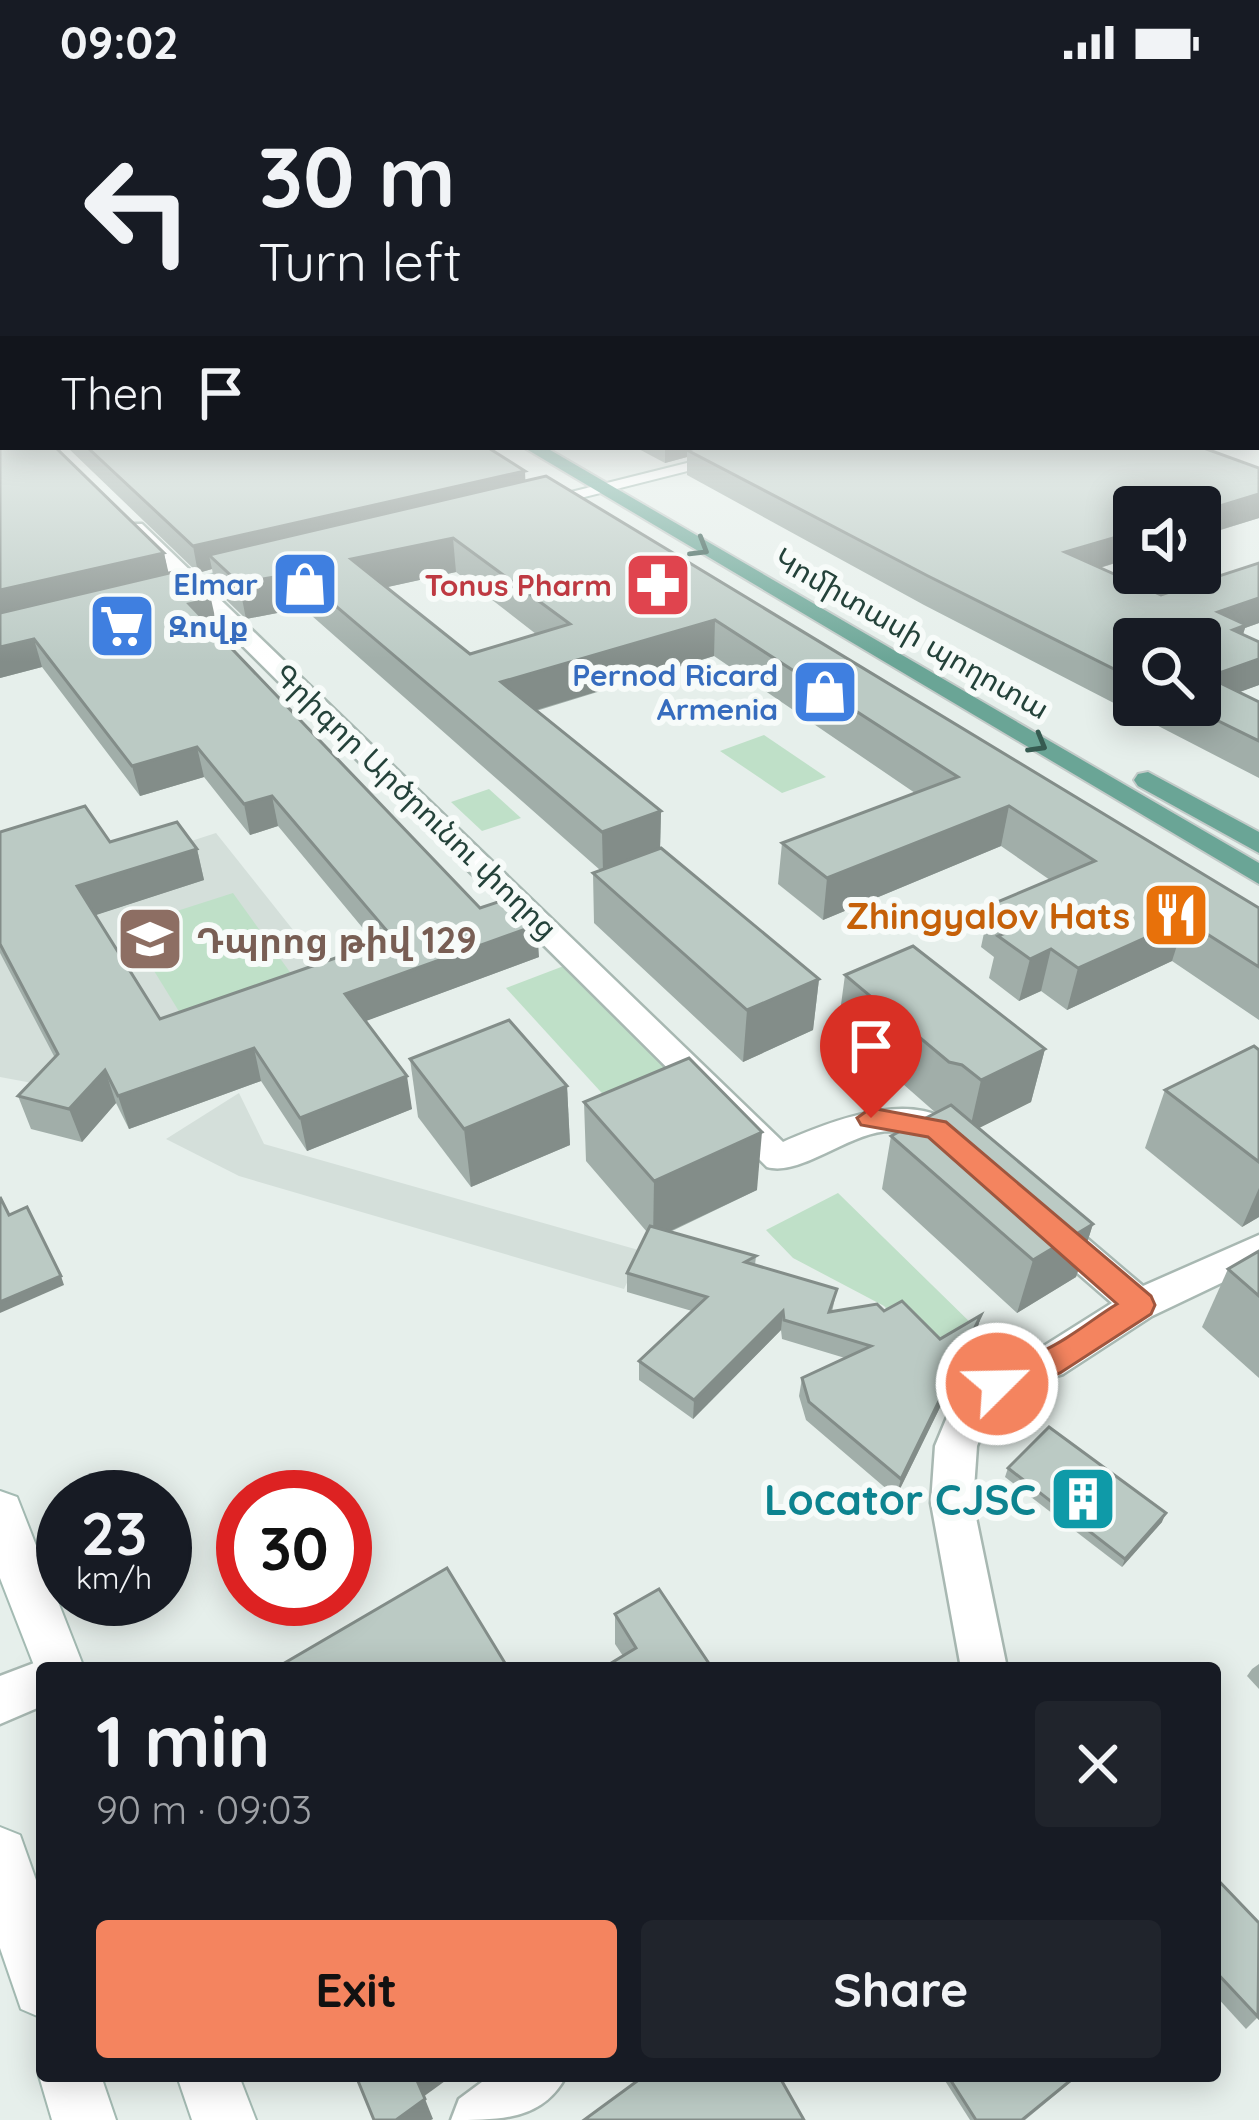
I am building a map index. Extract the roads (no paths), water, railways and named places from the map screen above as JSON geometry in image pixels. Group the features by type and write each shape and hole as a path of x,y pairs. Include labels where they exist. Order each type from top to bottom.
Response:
{"main road":[{"name":"Կոմիտասի պողոտա","path":"573,472 1259,875"},
{"name":"Կոմիտասի պողոտա","path":"612,472 1259,844"}],"street":[{"path":"511,509 667,472"},
{"name":"Գրիգոր Արծրունու փողոց","path":"127,521 779,1158 871,1118 936,1129 970,1158"},
{"path":"128,601 285,564"},
{"path":"1021,1202 1139,1305"},
{"path":"983,1662 952,1503 956,1446 975,1398 1019,1370 1049,1363 1139,1305 1259,1249"},
{"path":"0,1512 56,1662"},
{"path":"0,1700 36,1685"},
{"path":"0,1855 36,1969"},
{"path":"72,2082 84,2120"},
{"path":"210,2082 224,2120"},
{"path":"480,2120 528,2082"}],"place":[{"name":"Elmar","path":"305,584"},
{"name":"Tonus Pharm","path":"658,585"},
{"name":"Զովք","path":"122,626"},
{"name":"Pernod Ricard Armenia","path":"825,692"},
{"name":"Zhingyalov Hats","path":"1176,915"},
{"name":"Դպրոց թիվ 129","path":"150,939"},
{"name":"Locator CJSC","path":"1083,1499"}]}
